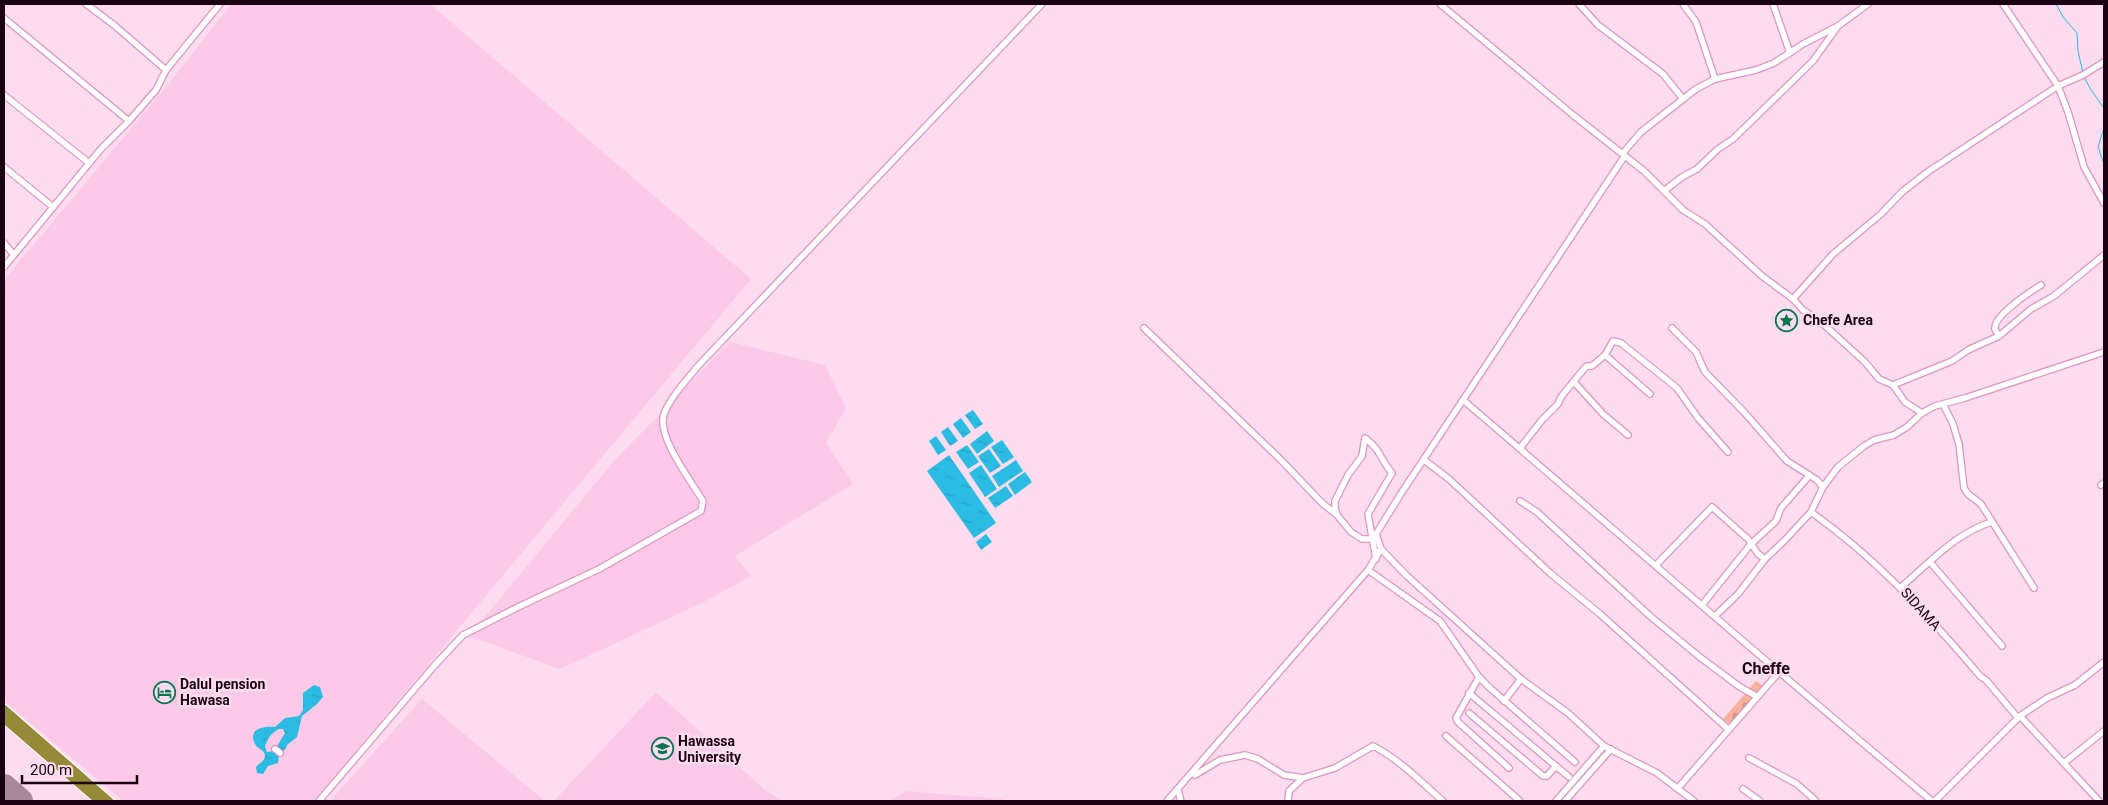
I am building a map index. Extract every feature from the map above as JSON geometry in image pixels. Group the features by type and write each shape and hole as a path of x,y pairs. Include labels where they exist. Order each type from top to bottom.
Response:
{"highway":[{"path":"4,709 109,801"},
{"path":"4,719 99,801"}],"street":[{"path":"86,4 114,25 166,70"},
{"path":"4,267 89,163 129,122 156,90 166,70 220,4"},
{"path":"319,801 459,638 516,608 599,569 701,511 704,505 703,501 670,446 664,428 665,413 676,395 698,366 1042,4"},
{"path":"1440,4 1624,157 1644,171 1683,210 1706,224 1762,276 1794,299 1803,310 1821,322 1865,362 1879,379 1893,385 1905,402 1922,414"},
{"path":"1579,4 1598,25 1663,74 1683,99"},
{"path":"1683,4 1696,22 1715,79"},
{"path":"1772,4 1790,53"},
{"path":"1694,801 1657,773 1604,746 1568,713 1521,679 1406,575 1381,549 1376,534 1624,157 1623,153 1642,132 1683,99 1715,79 1756,70 1774,63 1803,44 1838,26 1868,4"},
{"path":"2003,4 2058,86 2068,112 2084,167 2104,203"},
{"path":"4,18 129,122"},
{"path":"1664,191 1682,177 1697,169 1740,133 1813,61 1838,26"},
{"path":"1794,299 1833,254 1881,214 1909,186 2058,86 2083,75 2104,62"},
{"path":"4,95 89,163"},
{"path":"4,166 53,208"},
{"path":"4,243 14,255"},
{"path":"1893,385 1952,361 1968,350 1999,336 2031,309 2054,296 2104,255"},
{"path":"1999,336 1995,329 1996,322 2012,306 2041,285"},
{"path":"1144,328 1281,460 1322,503 1337,515 1351,532 1362,539 1371,539"},
{"path":"1672,328 1696,352 1705,372 1788,461 1817,480 1823,487"},
{"path":"1520,448 1587,366 1592,366 1605,355 1613,341 1621,343 1677,388 1698,418 1728,452"},
{"path":"1715,616 1738,594 1765,559 1786,540 1811,512 1823,487 1838,467 1864,446 1874,440 1894,434 1907,427 1922,414 1943,404 2104,352"},
{"path":"1605,355 1650,394"},
{"path":"1574,382 1603,414 1628,435"},
{"path":"1463,400 1715,616 1733,634 1780,671 1933,801 2019,717 2047,698 2075,685 2104,662"},
{"path":"1943,404 1953,424 1959,444 1964,488 1968,494 1981,504 2034,588"},
{"path":"1337,515 1335,501 1348,475 1362,456 1365,438 1380,452 1382,461 1392,473 1368,514 1376,559"},
{"path":"1424,460 1449,479 1550,574 1600,614 1728,728"},
{"path":"1702,605 1751,544 1776,521 1781,508 1809,476"},
{"path":"1520,501 1537,512 1666,630 1740,687 1756,696"},
{"path":"1656,565 1712,506 1765,559"},
{"name":"SIDAMA","path":"1811,512 1833,527 1902,587 1981,677 1986,680 2099,801"},
{"path":"1902,587 1930,562 1978,526 1992,522"},
{"path":"1167,801 1368,570 1381,549"},
{"path":"1930,562 2002,646"},
{"path":"1368,570 1440,621 1479,677 1575,762"},
{"path":"1678,788 1728,728 1780,671"},
{"path":"1479,677 1456,718 1458,722 1509,768"},
{"path":"1504,701 1521,679"},
{"path":"1469,693 1569,777"},
{"path":"1469,713 1543,776 1547,776 1556,766"},
{"path":"2064,764 2104,731"},
{"path":"1446,736 1520,801"},
{"path":"1187,780 1207,766 1220,760 1245,756 1258,759 1284,775 1303,778 1335,768 1373,746 1399,763 1443,801"},
{"path":"1556,801 1604,746"},
{"path":"1565,801 1611,749"},
{"path":"1749,758 1787,777 1816,801"},
{"path":"1288,801 1290,791 1303,778"},
{"path":"1743,789 1760,801"},
{"path":"1178,790 1181,801"}],"shaded area":[{"path":"231,4 430,4 751,279 314,801 123,801 4,701 4,280 167,86"},
{"path":"730,342 825,365 846,408 826,443 853,484 735,556 751,576 704,602 560,669 469,636 614,461"},
{"name":"Hawassa University","path":"656,692 765,790 783,801 554,801"},
{"path":"422,699 545,801 330,801"},
{"path":"906,791 1002,799 1004,801 890,801"}],"green space":[{"path":"1756,681 1763,686 1730,724 1723,719"}],"water":[{"path":"973,410 983,424 975,429 965,415"},
{"path":"961,418 971,432 963,438 953,424"},
{"path":"948,427 958,441 950,446 941,432"},
{"path":"987,431 994,441 977,454 970,444"},
{"path":"936,436 946,450 938,455 929,441"},
{"path":"1002,440 1014,457 1003,464 991,447"},
{"path":"967,445 979,462 968,469 956,452"},
{"path":"989,449 1001,466 990,473 978,456"},
{"path":"949,455 996,523 974,538 927,471"},
{"path":"1016,460 1023,471 999,487 992,476"},
{"path":"981,465 997,489 985,497 969,473"},
{"path":"1025,472 1032,482 1015,495 1008,484"},
{"path":"1006,486 1013,496 995,508 988,498"},
{"path":"986,534 992,542 981,550 976,542"},
{"path":"314,685 320,687 323,697 302,716 297,737 279,755 278,763 268,766 263,774 257,773 256,767 263,761 265,755 255,744 253,735 262,728 275,727 285,718 299,716 303,710 303,693","holes":["279,729 283,729 285,733 274,751 267,752 265,747 270,736"]}],"waterway":[{"path":"2056,4 2063,17 2077,33 2078,51 2083,73"},
{"path":"2084,77 2104,108"},
{"path":"2104,128 2098,147 2104,164"}],"runway":[{"path":"4,787 20,801"}],"place":[{"name":"Chefe Area","path":"1787,320"},
{"name":"Dalul pension Hawasa","path":"164,692"},
{"name":"Hawassa University","path":"662,749"}],"district":[{"name":"Cheffe","path":"1766,668"}]}
